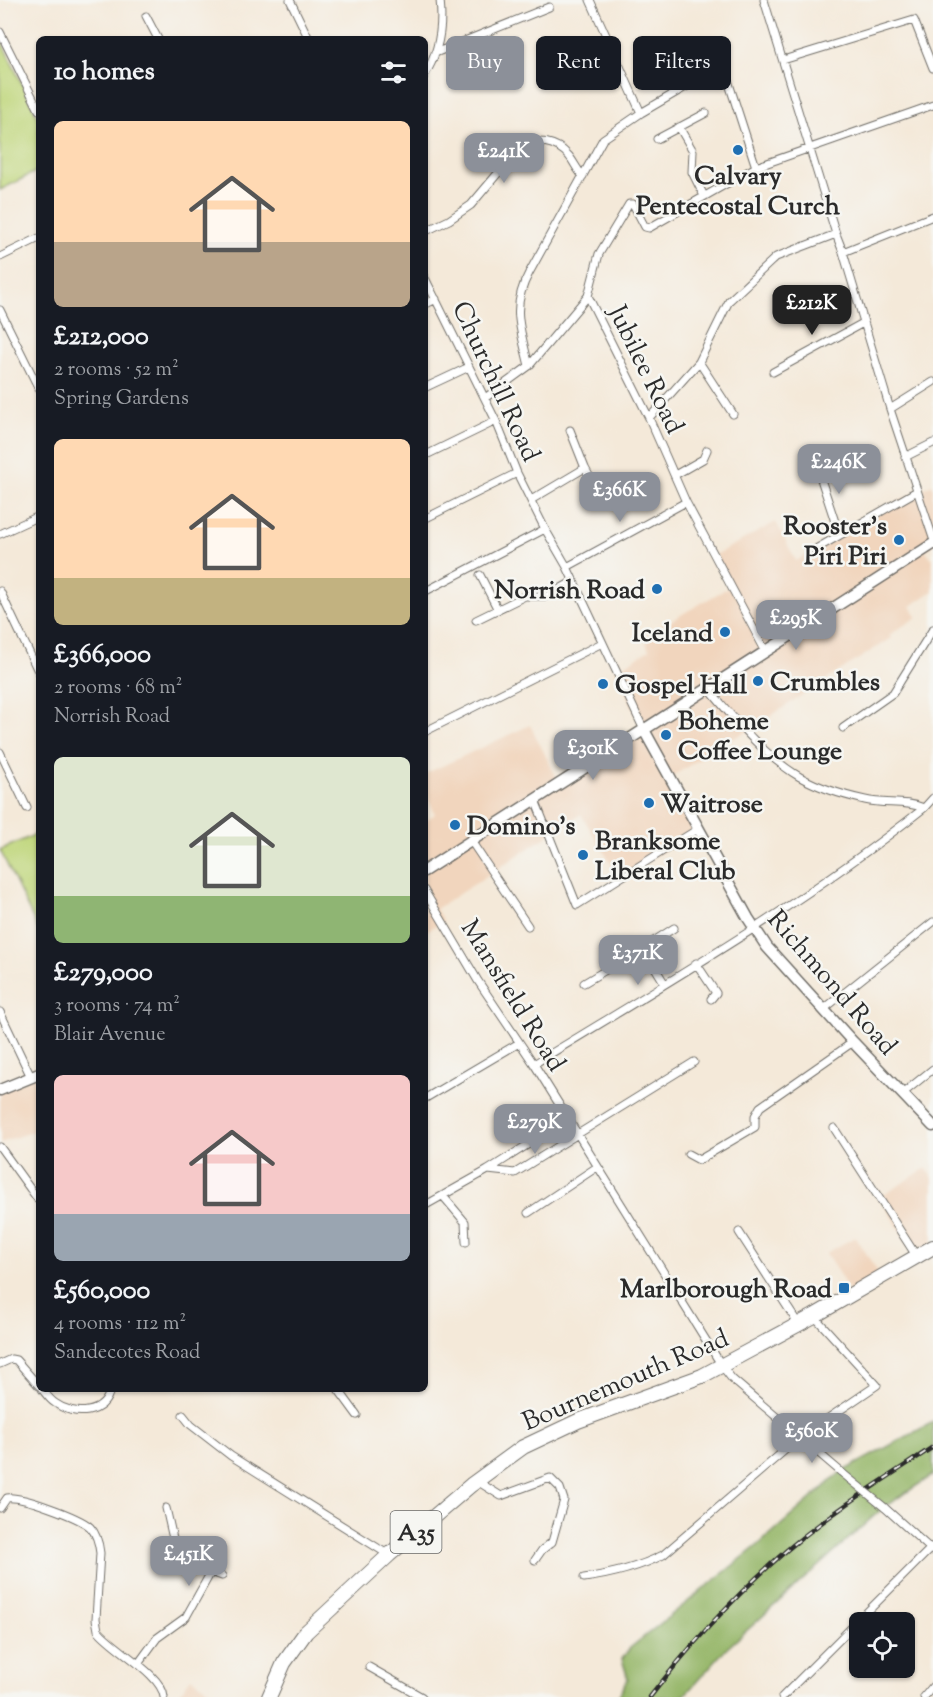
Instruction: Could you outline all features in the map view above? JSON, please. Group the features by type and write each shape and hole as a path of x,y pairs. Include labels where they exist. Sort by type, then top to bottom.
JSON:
{"highway":[{"name":"Bournemouth Road","path":"269,1697 284,1663 306,1632 389,1555 477,1481 523,1447 603,1412 702,1376 814,1316 933,1247"}],"main road":[{"path":"428,869 933,544"},
{"name":"Richmond Road","path":"644,730 754,929 767,947 933,1126"},
{"path":"0,1090 35,1076"}],"street":[{"path":"291,0 308,36"},
{"path":"428,68 435,53 440,31 440,0"},
{"path":"590,0 641,112"},
{"path":"764,0 905,457 933,538"},
{"path":"435,53 549,7"},
{"path":"146,16 156,36"},
{"path":"783,60 915,20 933,68"},
{"path":"0,32 36,104"},
{"path":"528,366 520,324 519,295 603,139 641,112 723,65 756,167"},
{"path":"485,398 528,366 588,296 599,254 629,204 633,204 645,226 649,228 756,167 933,105"},
{"path":"657,139 706,113"},
{"path":"679,127 693,150 692,171 704,196"},
{"path":"428,230 464,211 520,147 528,143 543,141 557,146 566,153 583,176"},
{"path":"492,150 504,166"},
{"path":"843,252 933,216"},
{"path":"650,418 699,362 729,301 776,257 836,234"},
{"path":"0,257 36,239"},
{"name":"Churchill Road","path":"428,284 496,421 517,473 574,581 644,730"},
{"name":"Jubilee Road","path":"588,296 650,418 686,502 766,652"},
{"path":"428,303 436,299"},
{"path":"0,310 36,383"},
{"path":"773,372 863,323"},
{"path":"699,362 734,414"},
{"path":"428,386 469,367"},
{"path":"890,409 933,382"},
{"path":"428,454 496,421"},
{"path":"570,430 593,483"},
{"path":"905,457 933,443"},
{"path":"675,475 703,459 707,450"},
{"path":"816,464 839,534"},
{"path":"531,500 585,468"},
{"path":"428,517 517,473"},
{"path":"814,550 917,491"},
{"path":"567,567 686,502"},
{"path":"0,534 36,517"},
{"path":"428,590 545,529"},
{"path":"480,575 498,609"},
{"path":"476,620 525,597 547,596 574,581"},
{"path":"0,591 3,604 36,665"},
{"path":"843,728 893,693 933,628"},
{"path":"428,730 602,644"},
{"path":"708,688 764,750 799,777 836,792 868,801 909,802 924,808"},
{"path":"0,752 27,808"},
{"path":"534,1065 754,929 836,875 924,808 933,798"},
{"path":"535,800 577,905 698,829"},
{"path":"471,841 528,926"},
{"name":"Mansfield Road","path":"428,897 478,981 534,1065 732,1379 932,1549"},
{"path":"824,1009 933,922"},
{"path":"584,983 674,928"},
{"path":"643,948 665,984"},
{"path":"696,963 716,993 711,999"},
{"path":"0,1011 35,1076"},
{"path":"688,1154 699,1160 755,1127 755,1116 760,1107 853,1042"},
{"path":"428,1097 519,1043"},
{"path":"488,1170 515,1173 694,1062"},
{"path":"902,1094 933,1069"},
{"path":"428,1204 488,1170 568,1119"},
{"path":"834,1128 917,1257"},
{"path":"0,1147 36,1195"},
{"path":"528,1214 597,1167"},
{"path":"443,1197 465,1222 466,1242"},
{"path":"739,1232 799,1324"},
{"path":"584,1578 622,1572 644,1565 663,1555 799,1438 877,1385 814,1316"},
{"path":"19,1363 26,1356"},
{"path":"0,1364 11,1359 19,1363 36,1383"},
{"path":"45,1392 54,1402 68,1410 83,1412 101,1406 108,1399 109,1392"},
{"path":"340,1392 357,1415"},
{"path":"183,1415 191,1425 231,1456 389,1555"},
{"path":"477,1481 501,1496 550,1478 560,1488 564,1500 552,1542 535,1560"},
{"path":"0,1508 7,1497 14,1498 49,1508 78,1520 90,1528 99,1544 100,1553 96,1619 98,1630 164,1689 164,1697"},
{"path":"166,1508 177,1548 210,1572 222,1576"},
{"path":"782,1697 932,1549"},
{"path":"138,1664 157,1638 186,1617 210,1572"},
{"path":"369,1667 422,1697"},
{"path":"924,1697 933,1686"}],"shaded area":[{"path":"933,484 933,544 925,550 933,560 933,591 911,606 917,617 889,635 891,638 670,778 698,829 620,878 581,814 436,909 443,921 428,930 428,819 435,814 428,797 428,773 530,725 560,784 644,730 615,671 649,650 646,642 651,639 648,634 731,586 715,555 776,522 796,561"},
{"path":"36,1075 36,1130 0,1143 0,1090"},
{"path":"926,1168 933,1178 933,1247 917,1257 879,1198"},
{"path":"855,1237 882,1278 852,1295 826,1253"},
{"path":"191,1677 218,1697 177,1697"}],"green space":[{"path":"0,38 36,114 36,172 0,190"},
{"path":"36,834 36,925 0,850"},
{"path":"933,1422 933,1475 884,1507 724,1651 683,1697 618,1697 628,1679 622,1659 630,1648 757,1546 841,1472"}],"railway":[{"path":"650,1697 715,1620 787,1550 840,1509 933,1447"}],"place":[{"name":"Calvary Pentecostal Curch","path":"738,150"},
{"name":"Rooster's Piri Piri","path":"899,540"},
{"name":"Norrish Road","path":"657,589"},
{"name":"Iceland","path":"725,632"},
{"name":"Crumbles","path":"758,681"},
{"name":"Gospel Hall","path":"603,684"},
{"name":"Boheme Coffee Lounge","path":"666,735"},
{"name":"Waitrose","path":"649,803"},
{"name":"Domino's","path":"455,825"},
{"name":"Branksome Liberal Club","path":"583,855"},
{"name":"Marlborough Road","path":"844,1288"}]}
